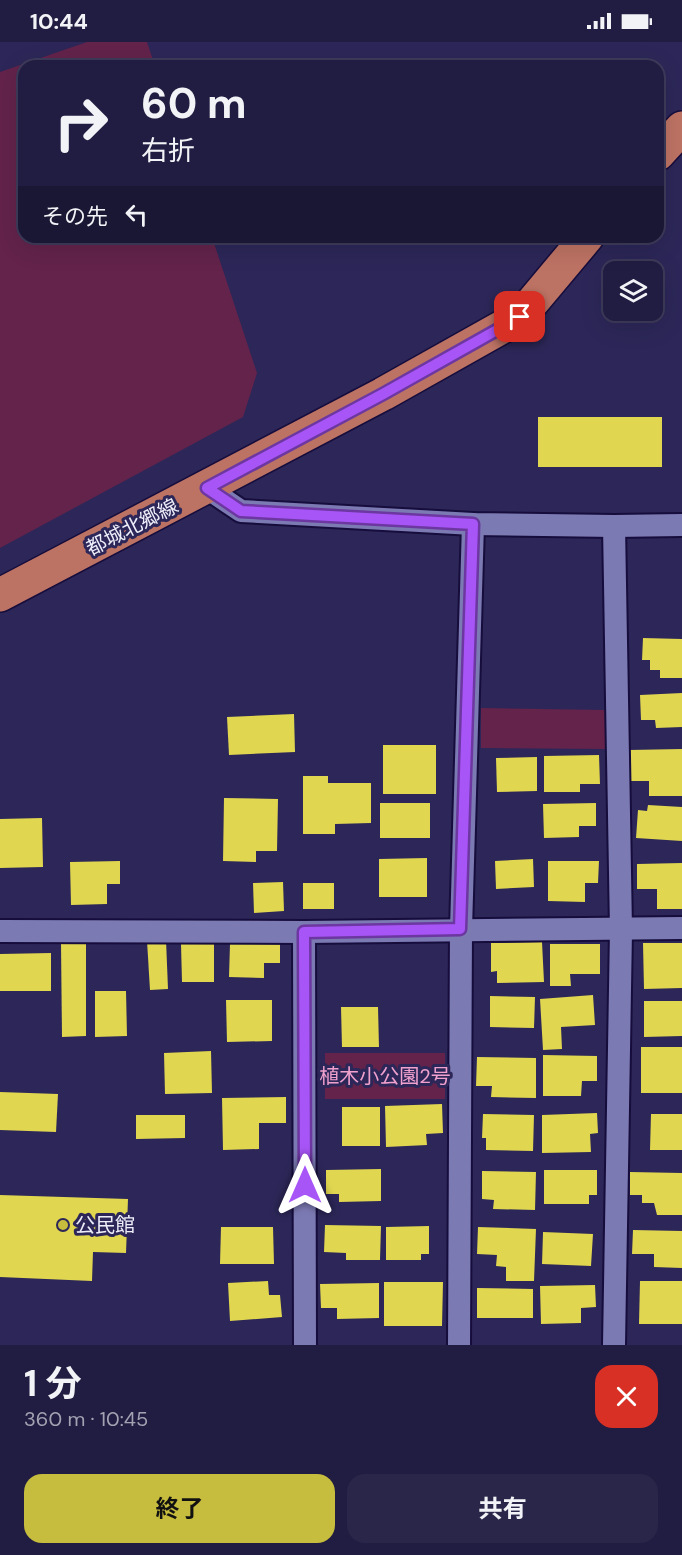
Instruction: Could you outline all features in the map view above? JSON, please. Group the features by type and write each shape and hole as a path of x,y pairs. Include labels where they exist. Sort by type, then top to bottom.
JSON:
{"main road":[{"path":"664,148 682,128"},
{"name":"都城北郷線","path":"0,595 383,394 520,317 582,243"}],"street":[{"path":"207,488 241,511 473,524 682,525"},
{"path":"459,1345 460,929 473,524"},
{"path":"614,526 621,930 614,1345"},
{"path":"0,931 304,932 682,928"},
{"path":"304,932 305,1345"}],"green space":[{"path":"87,42 147,42 153,60 35,60"},
{"path":"18,66 18,243 214,243 257,373 243,417 0,548 0,72"},
{"path":"481,708 605,710 605,749 481,748"},
{"name":"植木小公園2号","path":"325,1053 445,1053 445,1099 325,1099"}],"building":[{"path":"538,417 662,417 662,467 538,467"},
{"path":"643,638 682,639 682,678 660,678 660,670 650,670 650,660 642,660"},
{"path":"682,693 682,727 656,728 655,720 641,720 640,695"},
{"path":"294,714 295,752 229,755 227,717"},
{"path":"383,745 436,745 436,794 383,794"},
{"path":"682,749 682,796 649,796 649,781 630,781 629,750"},
{"path":"599,755 600,784 580,784 580,792 544,792 544,756"},
{"path":"537,757 537,791 497,792 496,758"},
{"path":"303,776 328,776 328,783 371,783 371,823 335,824 335,834 303,834"},
{"path":"224,798 278,799 277,851 256,851 256,862 223,861"},
{"path":"380,803 430,803 430,838 380,838"},
{"path":"596,803 596,826 579,826 579,837 544,838 543,804"},
{"path":"648,805 682,807 682,841 636,838 638,810 647,811"},
{"path":"42,818 43,867 0,868 0,819"},
{"path":"427,858 427,897 379,897 379,859"},
{"path":"533,859 534,887 496,889 495,861"},
{"path":"120,861 120,884 107,884 107,904 71,905 70,862"},
{"path":"548,861 599,861 598,883 585,883 585,902 548,901"},
{"path":"682,863 682,909 657,909 657,889 637,889 637,864"},
{"path":"283,882 284,911 254,913 253,883"},
{"path":"303,883 334,883 334,909 303,909"},
{"path":"166,940 168,989 150,990 147,941"},
{"path":"542,942 544,982 497,983 497,971 491,972 491,943"},
{"path":"86,943 86,1036 62,1037 61,944"},
{"path":"643,943 682,943 682,988 644,989"},
{"path":"181,944 214,944 214,982 182,982"},
{"path":"230,944 280,944 280,963 264,963 264,978 229,977"},
{"path":"550,944 600,944 600,974 570,974 571,986 550,986"},
{"path":"51,953 51,991 0,991 0,954"},
{"path":"95,991 126,991 127,1036 95,1037"},
{"path":"593,995 595,1025 561,1027 562,1049 543,1050 540,999"},
{"path":"490,996 535,997 534,1028 490,1027"},
{"path":"226,1000 272,1000 272,1041 227,1042"},
{"path":"644,1001 682,1001 682,1036 644,1037"},
{"path":"341,1007 378,1007 379,1047 342,1047"},
{"path":"641,1047 682,1047 682,1093 641,1093"},
{"path":"211,1051 212,1093 165,1094 164,1053"},
{"path":"543,1055 597,1056 597,1081 582,1081 581,1096 543,1096"},
{"path":"477,1057 536,1058 536,1098 491,1097 492,1086 476,1086"},
{"path":"0,1092 58,1094 56,1132 0,1130"},
{"path":"286,1097 286,1123 259,1123 259,1149 223,1150 222,1098"},
{"path":"442,1104 443,1133 426,1134 427,1145 386,1147 385,1106"},
{"path":"342,1107 380,1107 380,1146 342,1146"},
{"path":"597,1113 598,1133 590,1134 591,1152 542,1153 542,1115"},
{"path":"483,1114 534,1115 533,1151 486,1150 486,1138 482,1138"},
{"path":"651,1114 682,1114 682,1150 650,1150"},
{"path":"136,1115 185,1115 185,1138 136,1139"},
{"path":"381,1169 381,1201 339,1202 339,1194 326,1194 326,1170"},
{"path":"544,1170 597,1170 597,1195 589,1195 589,1204 544,1204"},
{"path":"482,1171 536,1172 535,1210 493,1209 494,1200 482,1199"},
{"path":"630,1172 682,1173 682,1215 657,1215 654,1203 642,1203 642,1195 630,1195"},
{"name":"公民館","path":"0,1195 128,1199 126,1253 93,1252 92,1281 0,1277"},
{"path":"325,1225 381,1226 380,1260 346,1260 346,1253 324,1252"},
{"path":"429,1226 429,1254 421,1254 421,1260 386,1260 386,1227"},
{"path":"221,1227 273,1227 274,1264 220,1264"},
{"path":"478,1227 536,1229 534,1281 506,1281 506,1267 496,1266 497,1255 477,1254"},
{"path":"633,1230 682,1231 682,1268 654,1267 654,1254 632,1254"},
{"path":"543,1232 593,1234 591,1266 542,1264"},
{"path":"268,1281 269,1295 280,1295 282,1317 230,1321 228,1283"},
{"path":"640,1281 682,1281 682,1324 639,1324"},
{"path":"384,1282 443,1282 442,1326 384,1326"},
{"path":"379,1283 379,1318 337,1319 337,1308 321,1308 320,1284"},
{"path":"595,1285 596,1307 581,1308 581,1323 541,1324 540,1286"},
{"path":"477,1288 533,1289 533,1318 477,1318"}],"place":[{"name":"公民館","path":"63,1225"}],"route":[{"path":"305,1185 304,932 460,929 473,524 241,511 207,488 383,394 520,317"}]}
